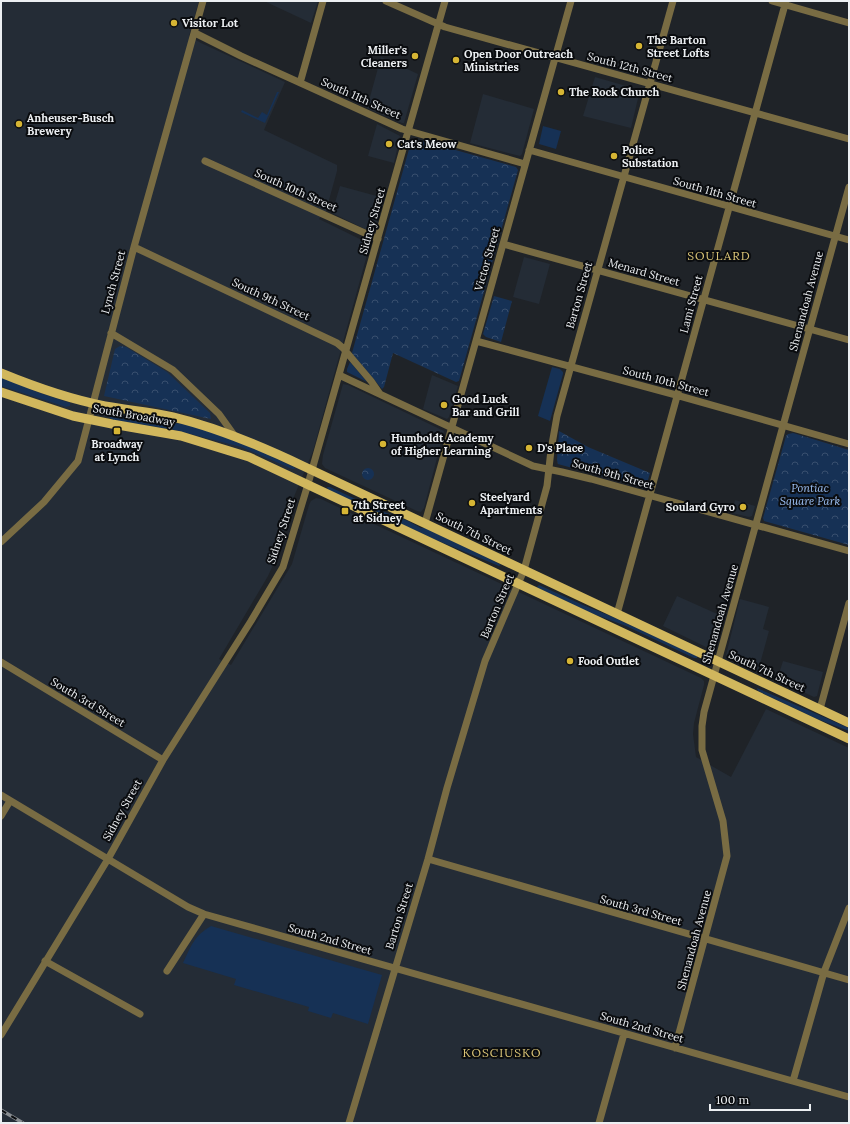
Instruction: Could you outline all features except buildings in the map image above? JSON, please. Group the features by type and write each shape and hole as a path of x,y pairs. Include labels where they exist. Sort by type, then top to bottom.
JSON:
{"main road":[{"name":"South Broadway","path":"1,373 58,394 93,403 172,417 205,425 234,435"},
{"name":"South Broadway","path":"1,392 40,406 88,420 181,436 235,452 308,484"},
{"name":"South 7th Street","path":"234,435 312,470 849,723"},
{"path":"308,484 849,739"}],"street":[{"name":"Lynch Street","path":"1,542 44,502 78,461 134,247 203,1"},
{"path":"300,83 323,1"},
{"name":"South 12th Street","path":"386,1 438,25 849,139"},
{"name":"Sidney Street","path":"1,1035 108,859 163,760 251,621 283,567 346,352 445,1"},
{"name":"Victor Street","path":"425,523 571,1"},
{"name":"Barton Street","path":"349,1123 428,859 447,788 485,661 524,570 547,486 555,426 673,1"},
{"path":"772,1 786,3 849,23"},
{"name":"Lami Street","path":"617,614 676,395 786,3"},
{"name":"South 11th Street","path":"194,33 241,56 408,131 525,164"},
{"name":"South 11th Street","path":"529,150 623,178 849,240"},
{"name":"South 10th Street","path":"205,161 378,239"},
{"name":"Shenandoah Avenue","path":"675,1048 727,856 722,821 702,750 704,712 849,187"},
{"name":"Menard Street","path":"503,244 849,340"},
{"name":"South 9th Street","path":"134,247 332,340 340,345 371,381 380,395"},
{"path":"111,333 173,370 219,414 234,435"},
{"name":"South 10th Street","path":"476,341 849,444"},
{"name":"South 9th Street","path":"339,375 533,466 591,479 849,551"},
{"path":"820,709 849,604"},
{"name":"South 3rd Street","path":"1,662 163,760"},
{"name":"South 2nd Street","path":"1,795 188,907 204,914 849,1097"},
{"path":"1,816 10,801"},
{"name":"South 3rd Street","path":"428,859 705,940 849,980"},
{"path":"793,1081 824,972 849,908"},
{"path":"167,971 204,914"},
{"path":"45,961 140,1014"},
{"path":"599,1123 624,1034"}],"shaded area":[{"path":"1,1 199,1 189,36 285,82 264,130 337,165 337,171 326,211 319,219 370,244 313,451 293,499 275,561 268,576 219,659 231,665 292,564 309,505 311,501 316,498 321,499 701,678 704,681 704,685 694,723 693,734 696,757 731,777 766,709 849,748 849,1123 1,1123"},
{"path":"264,1 318,1 311,23"},
{"path":"381,57 418,74 404,123 367,108"},
{"path":"595,77 640,90 631,128 583,116"},
{"path":"483,94 534,109 522,154 520,156 470,143"},
{"path":"377,124 400,136 394,163 368,156"},
{"path":"340,186 384,198 374,230 369,231 332,213"},
{"path":"524,257 550,264 539,304 513,297"},
{"path":"432,375 458,386 449,417 447,419 423,409"},
{"name":"Humboldt Academy of Higher Learning","path":"343,384 348,385 444,431 424,508 421,512 325,468 322,464 323,455"},
{"name":"Soulard Gyro","path":"735,500 755,506 752,516 749,517 732,513"},
{"path":"677,596 724,617 714,649 710,649 663,626"},
{"path":"740,599 769,607 763,629 769,631 758,671 726,655"},
{"path":"783,661 823,672 817,696 814,697 777,680"}],"green space":[{"path":"277,92 279,92 265,123 241,112 242,110 258,118 262,112 267,115"},
{"path":"543,126 561,131 556,149 539,144"},
{"path":"416,139 516,167 518,170 459,381 456,382 393,353 384,387 382,389 352,353 411,142"},
{"path":"494,296 512,301 501,342 486,337 483,334"},
{"path":"120,346 126,347 167,372 210,413 211,419 104,396 115,349"},
{"path":"350,362 367,382 347,372"},
{"path":"552,367 560,369 563,374 550,421 538,416"},
{"path":"1,377 37,392 70,403 70,406 66,407 1,386"},
{"path":"112,414 197,427 198,429 245,444 294,467 295,469 241,447 175,430 112,420 110,416"},
{"path":"559,431 588,447 650,473 646,487 641,487 558,464"},
{"name":"Pontiac Square Park","path":"793,433 849,450 849,545 764,521 763,518 786,436"},
{"path":"370,468 373,469 373,479 366,480 363,479 362,472 363,469"},
{"path":"327,487 408,521 421,528 425,528 501,565 499,566 436,540 328,490"},
{"path":"539,585 613,617 697,656 697,658 694,658 626,626 588,612 538,588 537,587"},
{"path":"757,688 849,728 849,731 817,719 758,691"},
{"path":"211,926 382,975 368,1024 333,1013 331,1018 308,1011 309,1007 234,985 236,979 183,963 191,946 197,938"}],"railway":[{"path":"1,1110 23,1123"}],"place":[{"name":"Visitor Lot","path":"174,23"},
{"name":"The Barton Street Lofts","path":"639,46"},
{"name":"Miller's Cleaners","path":"415,56"},
{"name":"Open Door Outreach Ministries","path":"456,60"},
{"name":"The Rock Church","path":"561,92"},
{"name":"Anheuser-Busch Brewery","path":"19,124"},
{"name":"Cat's Meow","path":"389,144"},
{"name":"Police Substation","path":"614,156"},
{"name":"Good Luck Bar and Grill","path":"444,405"},
{"name":"Broadway at Lynch","path":"117,431"},
{"name":"Humboldt Academy of Higher Learning","path":"383,444"},
{"name":"D's Place","path":"529,448"},
{"name":"Steelyard Apartments","path":"472,503"},
{"name":"Soulard Gyro","path":"743,507"},
{"name":"7th Street at Sidney","path":"345,511"},
{"name":"Food Outlet","path":"570,661"}],"district":[{"name":"SOULARD","path":"719,256"},
{"name":"KOSCIUSKO","path":"502,1053"}]}
